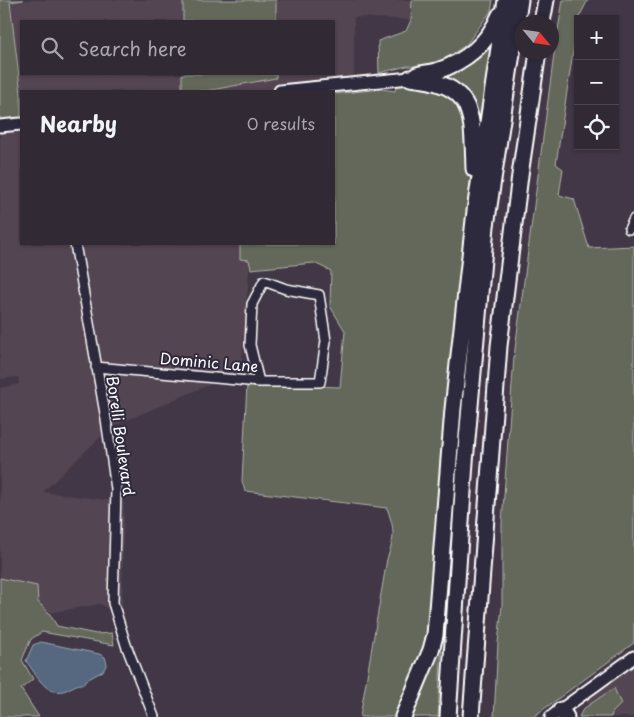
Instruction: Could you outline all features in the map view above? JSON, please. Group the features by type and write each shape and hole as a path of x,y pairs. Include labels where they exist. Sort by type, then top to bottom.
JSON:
{"highway":[{"path":"410,78 443,69 468,57 492,30 506,0"},
{"path":"402,717 431,650 435,635 453,409 475,211 506,0"},
{"path":"448,717 463,489 486,226 520,0"},
{"path":"543,15 546,0"},
{"path":"471,717 499,346 520,175 537,60"},
{"path":"410,78 427,79 447,86 462,98 467,106 472,118 475,211"},
{"path":"480,717 479,695 487,570 505,364 499,346"}],"street":[{"path":"290,90 410,78"},
{"path":"0,126 20,124"},
{"path":"629,229 634,219"},
{"name":"Borelli Boulevard","path":"75,245 116,488 113,603 126,645 154,717"},
{"name":"Dominic Lane","path":"96,367 260,382 320,382 326,341 318,295 286,289 264,281 252,304 250,345 260,382"},
{"path":"559,715 634,657"}],"shaded area":[{"path":"23,0 183,0 183,20 20,20 20,75 182,75 182,90 21,90 10,2"},
{"path":"276,0 412,0 411,20 354,17 354,84 299,90 211,90 276,78 276,75 335,75 335,20 276,20"},
{"path":"20,123 20,245 240,245 240,259 250,260 241,371 111,427 43,492 124,502 122,615 100,604 49,613 38,602 36,586 0,578 0,388 19,384 18,377 0,379 0,125"},
{"path":"634,663 634,717 597,717 586,702"}],"green space":[{"path":"0,0 23,0 10,2 21,90 20,123 0,125"},
{"path":"183,0 276,0 276,20 183,20"},
{"path":"412,0 493,0 491,11 466,45 432,67 407,66 379,73 378,41 406,31 411,20"},
{"path":"563,0 588,0 580,15 574,15 574,45 556,164 563,169 559,195 574,199 589,248 634,246 634,643 533,717 494,717 502,606 502,523 514,357 553,60 559,60 559,24"},
{"path":"493,40 479,143 465,93 438,76"},
{"path":"182,75 276,75 276,78 211,90 182,90"},
{"path":"420,82 441,87 462,106 471,164 468,227 432,623 425,646 396,717 360,717 387,559 393,539 392,522 387,508 245,491 242,481 247,384 340,387 345,331 330,306 331,271 314,263 251,269 249,260 240,259 240,245 335,245 335,94 382,89 395,91 396,86"},
{"path":"0,578 37,586 38,602 49,613 57,626 96,634 112,633 114,645 42,632 31,639 22,660 33,679 21,689 39,717 0,717"},
{"path":"442,641 438,717 410,717"},
{"path":"614,688 621,704 612,713 611,717 579,717 583,709"}],"water":[{"path":"41,642 99,654 105,657 107,664 103,671 85,681 84,684 79,684 59,692 53,691 43,684 26,661 33,645"}]}
